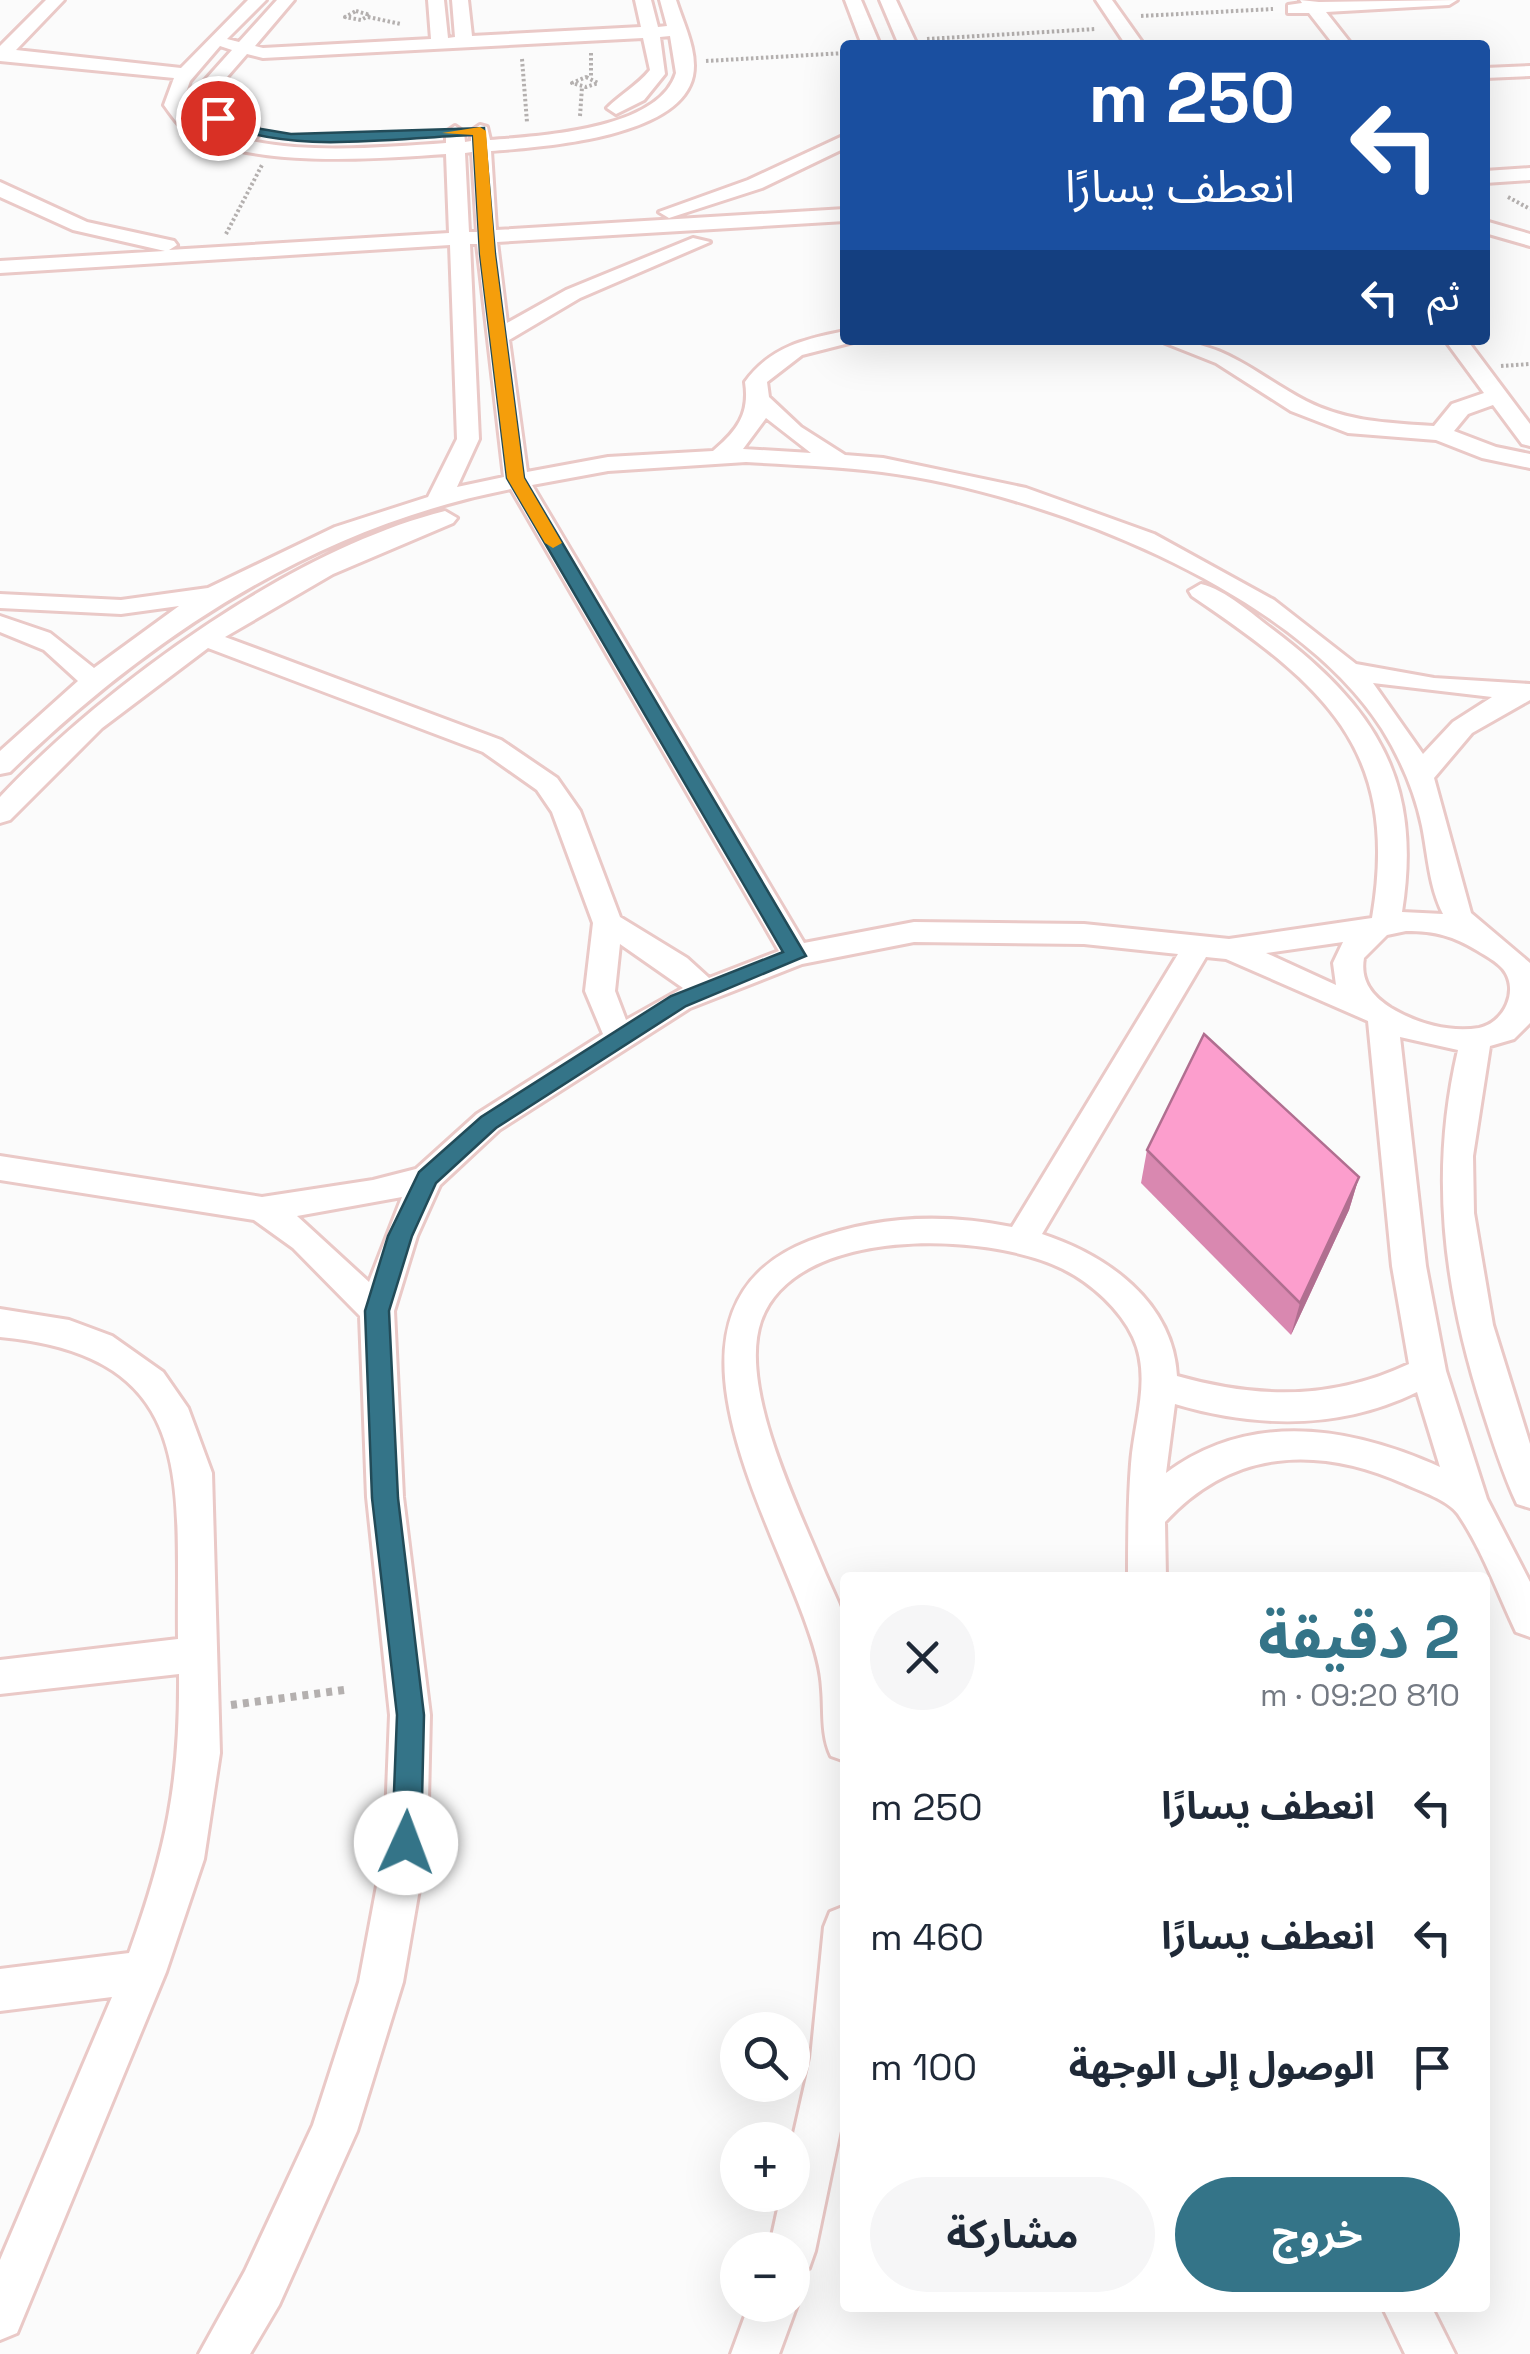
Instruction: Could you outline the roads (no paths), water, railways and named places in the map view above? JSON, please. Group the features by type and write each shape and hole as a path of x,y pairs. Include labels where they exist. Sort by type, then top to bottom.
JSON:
{"street":[{"path":"1,55 56,0"},
{"path":"258,0 186,74 174,95 174,106 189,126 225,143 270,151 480,137 576,135 619,125 669,98 682,83 684,62 668,0"},
{"path":"286,0 208,83 204,101 218,118 246,130 291,138 456,139"},
{"path":"436,0 440,42"},
{"path":"460,0 464,41"},
{"path":"480,137 580,121 618,107 652,83 660,70 643,0"},
{"path":"853,0 870,40"},
{"path":"888,0 906,40"},
{"path":"1104,0 1130,40"},
{"path":"1299,5 1449,0"},
{"path":"1299,5 1319,40"},
{"path":"1299,5 1338,40"},
{"path":"0,29 20,9"},
{"path":"216,42 244,45 262,53 464,41 678,36"},
{"path":"227,64 592,45 652,37"},
{"path":"1,55 186,74"},
{"path":"1490,73 1530,70"},
{"path":"1490,86 1530,84"},
{"path":"480,137 497,338 521,487 796,956"},
{"path":"439,498 462,459 468,439 456,139"},
{"path":"602,230 755,184 840,143"},
{"path":"1490,187 1530,174"},
{"path":"1490,187 1530,191"},
{"path":"0,188 42,214 91,231 216,254"},
{"path":"487,246 602,230 840,215"},
{"path":"1490,228 1530,240"},
{"path":"0,267 216,254 700,242 840,232"},
{"path":"497,338 573,294 700,242"},
{"path":"0,284 462,247"},
{"path":"840,338 800,348 766,364 756,382 761,401 793,432 840,461"},
{"path":"1184,345 1224,358 1276,393 1326,418 1392,433 1440,433 1530,462"},
{"path":"1224,358 1238,345"},
{"path":"1460,345 1530,439"},
{"path":"1440,433 1460,409 1500,395"},
{"path":"719,456 749,430 761,401"},
{"path":"0,814 75,738 289,586 348,556 521,487 586,466 719,456 840,461 950,476 1092,517 1214,574 1267,606 1350,671 1404,738 1422,776 1440,862 1468,929"},
{"path":"0,766 93,684 214,596 373,520 439,498 521,487 660,478 828,480 1004,511 1140,558 1195,588 1296,657 1352,716 1372,748 1396,817 1399,852 1382,926 1359,940 1348,956 1347,976 1356,996 1378,1018 1409,1266 1428,1371 1469,1500 1530,1620"},
{"path":"0,601 121,607 214,596 242,618"},
{"path":"0,624 60,647 80,664 93,684"},
{"path":"208,640 492,746 531,770 566,811 608,923 600,991 611,1023 622,1038"},
{"path":"1350,671 1525,693"},
{"path":"1422,776 1437,750 1459,727 1525,693"},
{"path":"223,2354 262,2288 334,2131 381,1982 406,1843 410,1715 385,1498 377,1311 400,1236 427,1178 488,1122 704,990 796,956 914,932 1084,934 1214,947 1412,920 1468,929 1497,945 1524,966 1526,1008 1497,1032 1476,1039 1444,1040 1412,1034 1303,978 1214,947"},
{"path":"608,923 676,965 704,990"},
{"path":"1020,1242 1214,947"},
{"path":"1476,1039 1462,1089 1454,1143 1457,1232 1492,1393 1530,1494"},
{"path":"0,1168 262,1209 373,1192 427,1178"},
{"path":"262,1209 317,1250 377,1311"},
{"path":"840,1680 839,1668 758,1444 738,1362 744,1319 768,1282 806,1254 854,1239 908,1232 964,1232 1020,1242 1073,1259 1120,1292 1151,1336 1164,1386 1150,1446 1148,1572"},
{"path":"0,1323 41,1328 98,1344 152,1381 174,1407 188,1438 194,1473 201,1709 194,1805 183,1859 144,1972 0,2316"},
{"path":"1147,1517 1184,1480 1234,1454 1290,1427 1388,1392 1428,1371"},
{"path":"1164,1386 1414,1467 1469,1500"},
{"path":"0,1677 199,1654"},
{"path":"0,1990 144,1972"},
{"path":"796,2232 833,2058 840,1982"},
{"path":"1409,2312 1431,2354"},
{"path":"755,2354 767,2322"}]}
